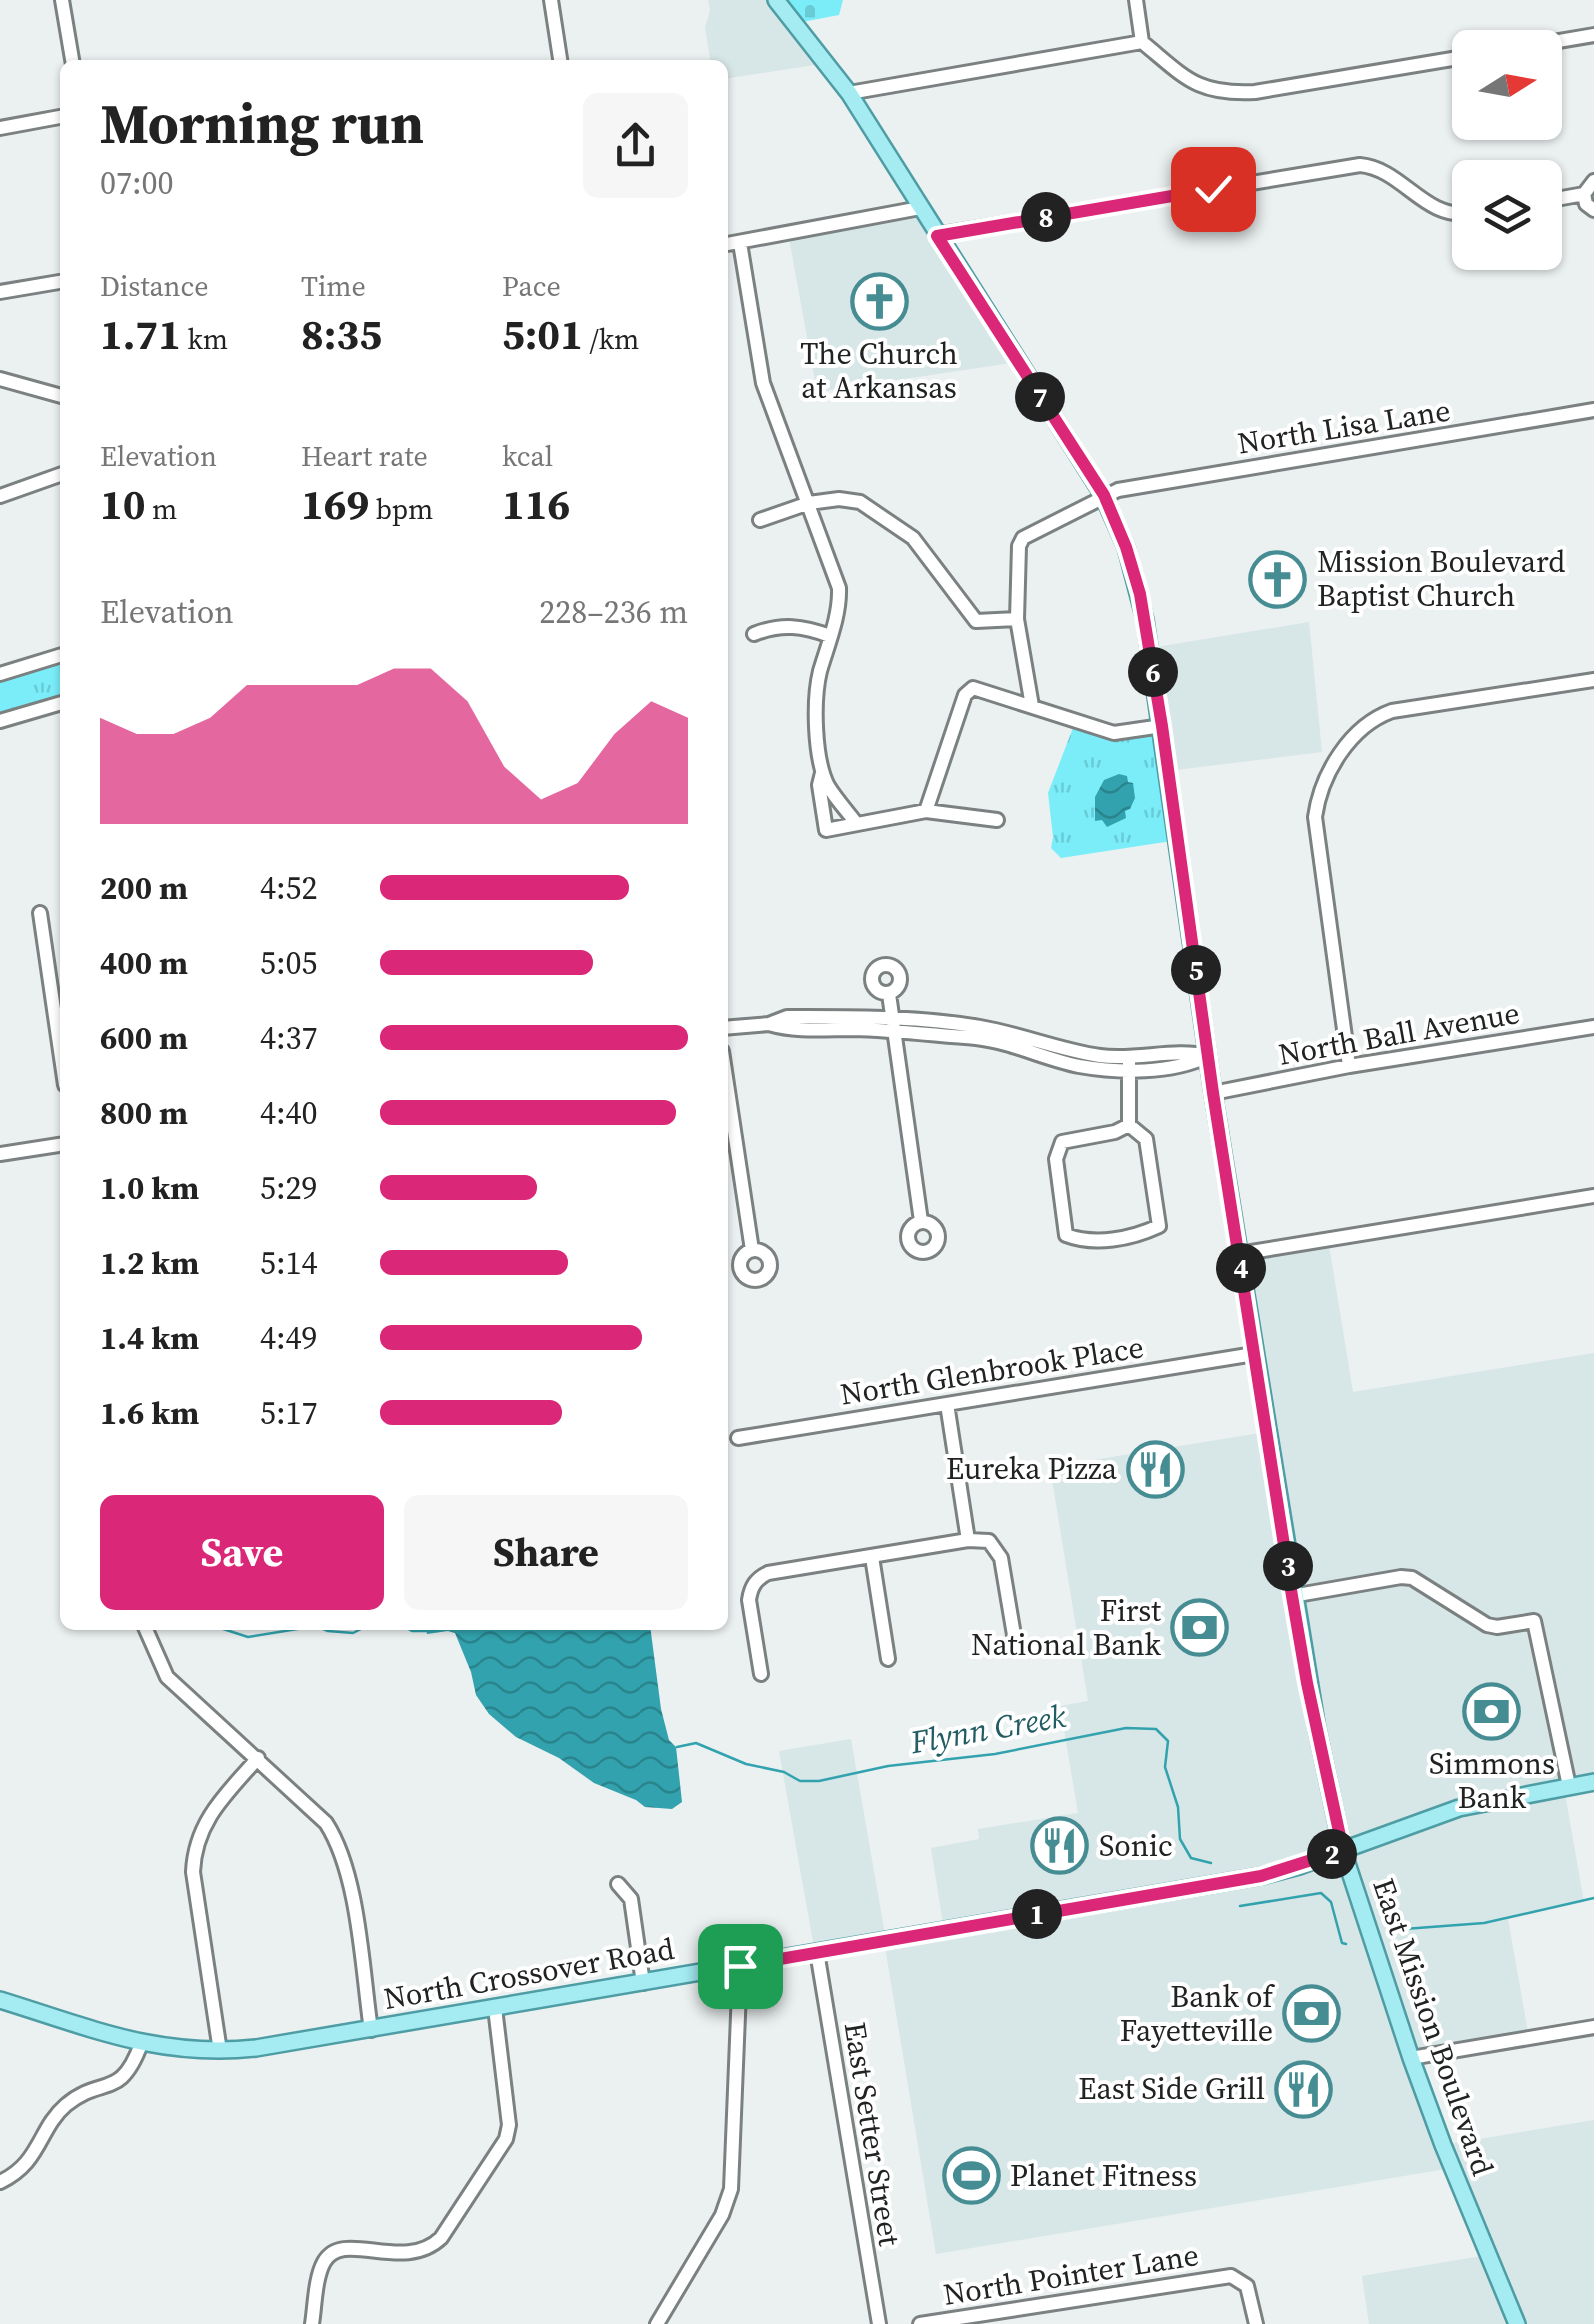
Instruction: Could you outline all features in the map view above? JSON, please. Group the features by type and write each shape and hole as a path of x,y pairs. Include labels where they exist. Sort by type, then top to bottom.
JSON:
{"main road":[{"name":"East Mission Boulevard","path":"776,0 798,23 849,93 1104,495 1126,547 1140,594 1162,726 1213,1093 1292,1596 1343,1850 1442,2145 1517,2324"},
{"name":"North Crossover Road","path":"0,2000 141,2044 220,2052 371,2030 1261,1876 1443,1812 1594,1782"}],"street":[{"path":"62,0 72,60"},
{"path":"551,0 561,60"},
{"path":"1136,0 1142,42 1202,88 1224,94 1452,59"},
{"path":"1562,40 1594,35"},
{"path":"849,93 1142,42"},
{"path":"0,128 60,117"},
{"path":"937,236 1360,165 1383,172 1440,211 1452,214"},
{"path":"1562,197 1584,194 1594,181"},
{"path":"1584,194 1586,204 1594,210"},
{"path":"728,244 920,208"},
{"path":"740,243 763,383 838,588 838,612 816,692 823,769 828,785 856,824"},
{"path":"0,292 60,282"},
{"path":"0,379 60,395"},
{"name":"North Lisa Lane","path":"1017,619 1019,546 1023,538 1104,495 1594,410"},
{"path":"0,496 60,475"},
{"path":"760,520 808,503 839,499 860,502 912,538 976,621 1017,619 1032,706"},
{"path":"754,634 792,626 830,636"},
{"path":"0,674 60,656"},
{"path":"1349,1066 1316,816 1319,792 1331,770 1357,734 1380,716 1594,680"},
{"path":"926,811 968,690 980,688 1124,734 1162,726"},
{"path":"0,721 60,703"},
{"path":"823,769 819,785 826,830 926,811 997,820"},
{"path":"40,913 60,1051"},
{"path":"889,994 920,1221"},
{"path":"728,1027 769,1024 787,1017 895,1026 973,1025 1128,1064 1189,1052 1208,1056"},
{"name":"North Ball Avenue","path":"1213,1093 1349,1066 1594,1027"},
{"path":"1128,1064 1129,1125 1146,1139 1159,1226 1140,1235 1086,1242 1066,1235 1056,1159 1062,1142 1115,1132 1129,1125"},
{"path":"728,1091 752,1250"},
{"path":"0,1154 60,1145"},
{"path":"1239,1254 1594,1196"},
{"name":"North Glenbrook Place","path":"738,1438 1254,1354"},
{"path":"947,1404 968,1540"},
{"path":"761,1674 749,1600 754,1583 768,1573 968,1540 989,1541 1001,1558 1014,1635"},
{"path":"872,1556 888,1659"},
{"path":"1292,1596 1401,1577 1420,1582 1486,1625 1534,1621 1570,1786"},
{"path":"146,1630 167,1677 326,1823 336,1839 348,1874 371,2030"},
{"path":"220,2052 193,1872 194,1855 202,1826 211,1812 258,1758"},
{"path":"618,1884 631,1899 643,1982"},
{"name":"East Setter Street","path":"816,1952 879,2324"},
{"path":"657,2324 722,2215 731,2189 740,1966"},
{"path":"312,2324 326,2258 346,2248 407,2255 431,2248 442,2238 506,2139 510,2108 495,2008"},
{"path":"1411,2058 1594,2027"},
{"path":"0,2182 26,2164 64,2106 120,2082 132,2068 141,2044"},
{"name":"North Pointer Lane","path":"920,2324 1232,2276 1247,2286 1256,2324"}],"shaded area":[{"path":"708,0 776,0 828,63 728,78 728,60 710,60 705,27 710,11"},
{"path":"920,208 1018,362 817,392 788,233"},
{"path":"1309,622 1322,752 1168,771 1150,648"},
{"path":"1328,1239 1353,1392 1594,1353 1594,1782 1564,1788 1584,1902 1508,1919 1529,2038 1412,2058 1443,2145 1594,2120 1594,2324 1369,2324 1362,2276 1487,2255 1452,2168 936,2254 884,1941 815,1953 779,1751 851,1739 886,1940 944,1930 931,1848 979,1839 978,1829 1078,1813 1060,1706 1088,1701 1050,1467 1266,1432 1239,1254"}],"green space":[{"path":"776,0 843,0 839,15 797,23"},
{"path":"60,656 60,703 0,721 0,674"},
{"path":"1076,720 1114,733 1162,726 1178,840 1061,858 1051,848 1048,793"}],"water":[{"path":"1119,774 1133,783 1135,798 1125,811 1126,818 1107,827 1102,820 1095,821 1095,797 1104,780"},
{"path":"426,1630 651,1630 661,1709 669,1740 676,1747 682,1802 672,1809 645,1807 594,1783 559,1758 516,1737 489,1714 476,1695 455,1633 427,1634"}],"waterway":[{"path":"226,1630 248,1637 291,1630"},
{"path":"326,1630 359,1630"},
{"path":"410,1630 427,1631"},
{"name":"Flynn Creek","path":"677,1747 696,1743 800,1781 819,1781 888,1766 995,1754 1126,1728 1156,1729 1168,1741 1165,1767 1178,1807 1180,1839 1191,1858 1211,1863"},
{"name":"Flynn Creek","path":"1240,1906 1321,1893 1331,1902 1342,1943 1346,1944"},
{"name":"Flynn Creek","path":"1391,1930 1484,1923 1594,1898"}],"place":[{"name":"The Church at Arkansas","path":"879,302"},
{"name":"Mission Boulevard Baptist Church","path":"1278,579"},
{"name":"Eureka Pizza","path":"1156,1469"},
{"name":"First National Bank","path":"1200,1628"},
{"name":"Simmons Bank","path":"1492,1712"},
{"name":"Sonic","path":"1060,1846"},
{"name":"Bank of Fayetteville","path":"1312,2014"},
{"name":"East Side Grill","path":"1304,2089"},
{"name":"Planet Fitness","path":"971,2176"}],"route":[{"path":"740,1966 1261,1876 1343,1850 1292,1596 1140,594 1104,495 937,236 1213,189"}]}
